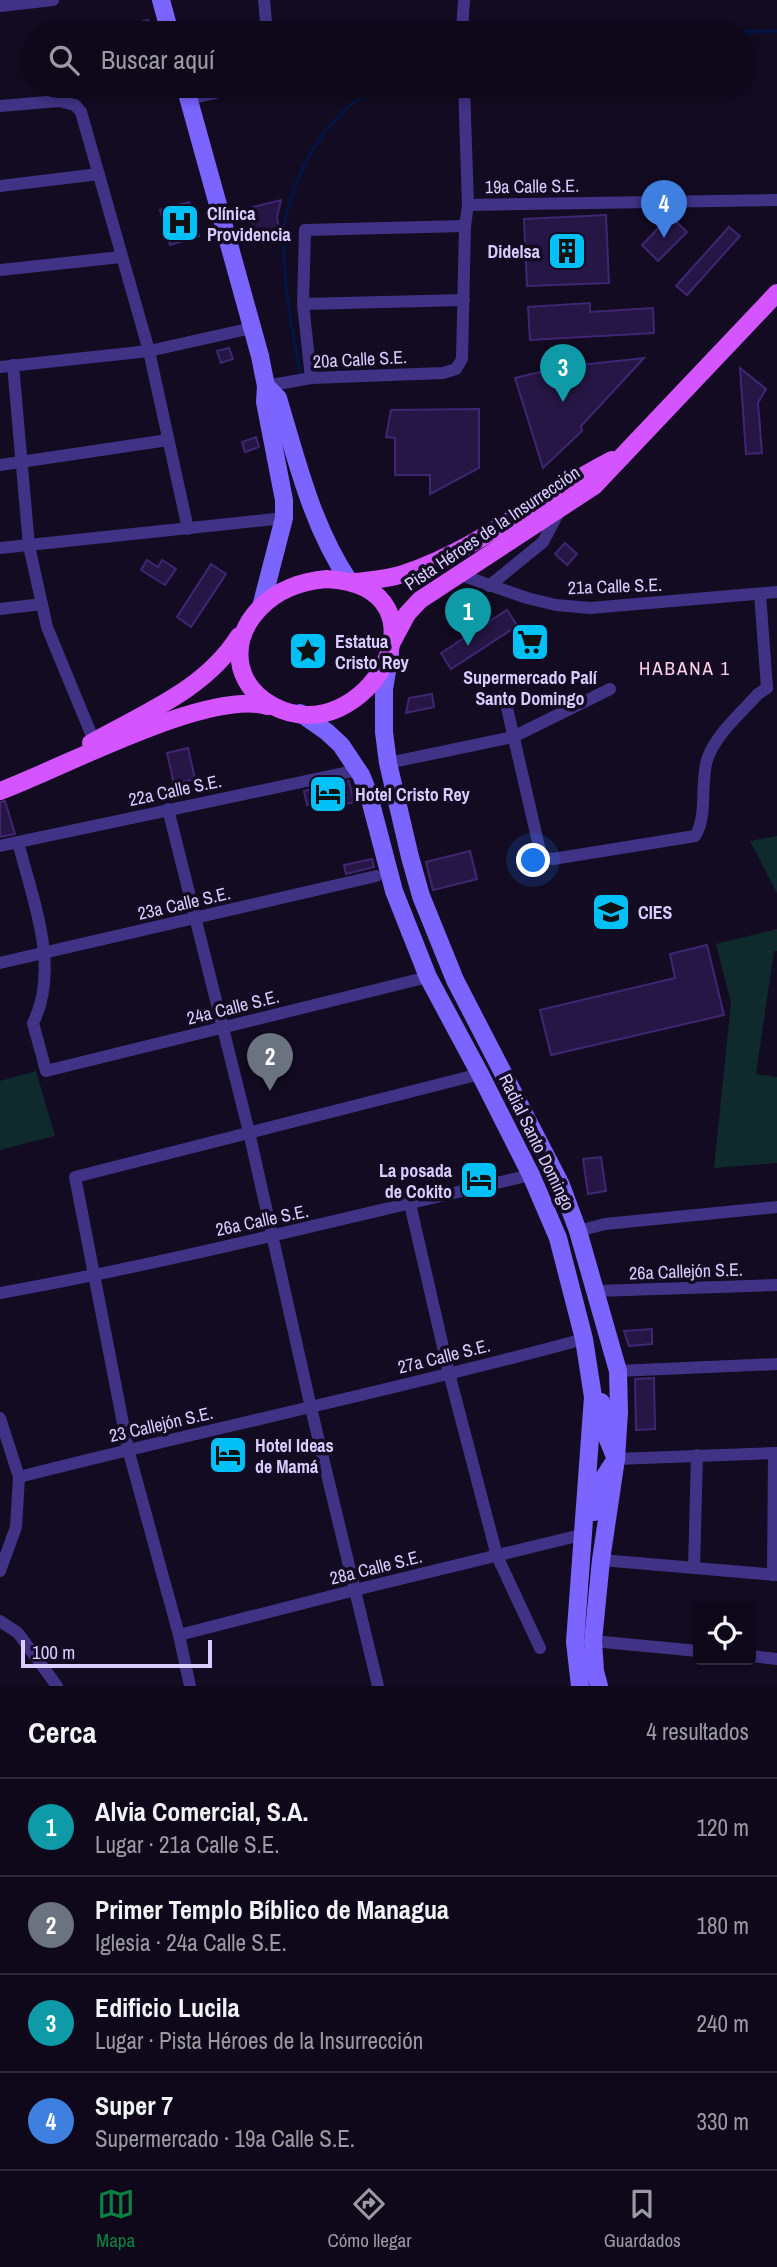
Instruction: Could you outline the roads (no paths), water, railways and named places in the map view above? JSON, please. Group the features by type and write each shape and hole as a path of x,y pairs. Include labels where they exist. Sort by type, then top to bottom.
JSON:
{"main road":[{"path":"161,0 167,21"},
{"path":"189,98 266,386 265,402 282,487 284,518 261,607"},
{"name":"Pista Héroes de la Insurrección","path":"391,648 412,607 433,589 594,486 777,293"},
{"path":"266,386 278,398 312,506 329,550 352,582"},
{"name":"Pista Héroes de la Insurrección","path":"352,582 401,575 451,553 539,505 586,473 624,453"},
{"path":"327,579 352,582 377,596 391,621 391,648 377,678 355,698 327,711 292,712 251,703 216,706 8,784 156,708 203,677 227,655 261,607 283,591 300,584 327,579"},
{"path":"249,622 239,652 242,675 255,694 292,712"},
{"name":"Radial Santo Domingo","path":"391,648 383,706 388,763 421,896 455,980 561,1185 579,1234 618,1371 617,1459 601,1560 593,1641 599,1686"},
{"name":"Radial Santo Domingo","path":"292,712 327,732 341,745 358,769 368,792 394,891 428,977 531,1175 558,1238 584,1339 593,1397 576,1619 580,1686"},
{"path":"576,1619 586,1573 596,1498 601,1482 617,1459 604,1430 599,1382 584,1339 583,1310 576,1280 579,1234"},
{"path":"588,1686 587,1656 593,1641"}],"street":[{"path":"0,6 50,0"},
{"path":"264,0 266,21"},
{"path":"463,21 464,0"},
{"path":"464,98 468,205"},
{"path":"0,106 59,101 75,105 81,112 149,351 188,529"},
{"path":"0,186 99,174"},
{"name":"19a Calle S.E.","path":"456,369 462,359 465,226 468,205 777,200"},
{"path":"312,378 303,304 305,230 465,226"},
{"path":"0,271 121,257"},
{"path":"303,304 464,300"},
{"path":"94,741 47,627 29,546 22,463 7,366 149,351 252,328"},
{"name":"20a Calle S.E.","path":"266,386 312,378 443,373 456,369"},
{"path":"0,465 168,440"},
{"path":"489,586 543,542 561,508"},
{"path":"0,548 284,518"},
{"name":"21a Calle S.E.","path":"458,575 556,605 590,608 777,592"},
{"path":"504,695 540,851 544,858 553,859 695,836 700,828 705,771 713,745 758,694 772,689 760,594"},
{"path":"0,609 42,604"},
{"path":"388,763 513,737 610,689"},
{"name":"22a Calle S.E.","path":"0,846 358,769"},
{"path":"168,809 274,1235 378,1686"},
{"path":"18,842 45,951"},
{"name":"23a Calle S.E.","path":"0,963 376,876"},
{"name":"24a Calle S.E.","path":"45,951 42,1006 33,1023 46,1071 428,977"},
{"path":"190,1686 179,1635 128,1449 75,1177 480,1074"},
{"name":"26a Calle S.E.","path":"0,1293 93,1277 531,1175"},
{"path":"410,1204 449,1373 497,1556 540,1648"},
{"path":"579,1234 605,1224 777,1207"},
{"name":"26a Callejón S.E.","path":"596,1291 777,1285"},
{"name":"27a Calle S.E.","path":"312,1408 584,1339"},
{"path":"618,1371 777,1364"},
{"name":"23 Callejón S.E.","path":"19,1477 128,1449 312,1408"},
{"path":"0,1418 19,1477 16,1527 0,1571"},
{"path":"601,1560 775,1575 776,1453 617,1459"},
{"path":"694,1568 697,1455"},
{"name":"28a Calle S.E.","path":"179,1635 581,1535"},
{"path":"0,1621 18,1633 57,1686"},
{"path":"593,1641 693,1651"},
{"path":"756,1656 777,1658"}],"waterway":[{"path":"756,32 777,31"},
{"path":"300,372 286,283 286,216 296,185 312,151 334,122 359,98"}],"place":[{"name":"Clínica Providencia","path":"180,223"},
{"name":"Super 7","path":"664,238"},
{"name":"Didelsa","path":"567,251"},
{"name":"Edificio Lucila","path":"563,402"},
{"name":"Supermercado Palí Santo Domingo","path":"530,642"},
{"name":"Alvia Comercial, S.A.","path":"468,646"},
{"name":"Estatua Cristo Rey","path":"308,651"},
{"name":"Hotel Cristo Rey","path":"328,794"},
{"name":"CIES","path":"611,912"},
{"name":"Primer Templo Bíblico de Managua","path":"270,1091"},
{"name":"La posada de Cokito","path":"479,1180"},
{"name":"Hotel Ideas de Mamá","path":"228,1455"}],"district":[{"name":"HABANA 1","path":"685,668"}]}
